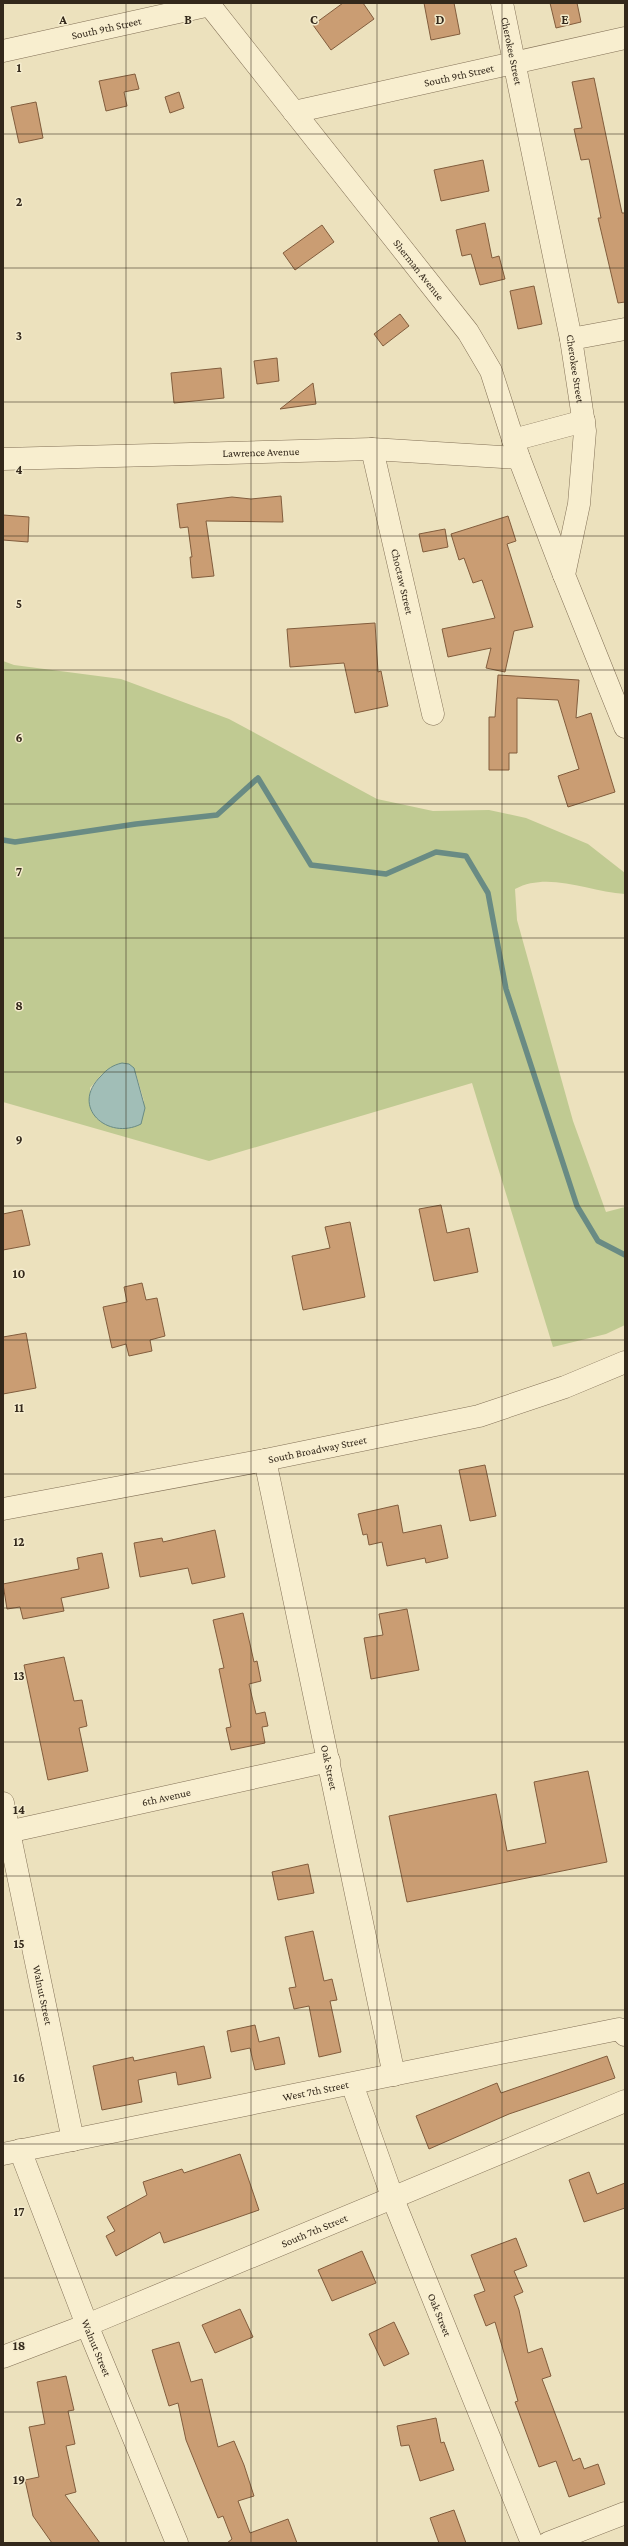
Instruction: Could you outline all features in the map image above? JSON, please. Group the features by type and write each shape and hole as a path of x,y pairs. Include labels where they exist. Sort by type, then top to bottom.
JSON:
{"street":[{"name":"Cherokee Street","path":"502,3 571,339 584,421 585,431 579,504 564,575"},
{"name":"South 9th Street","path":"3,51 209,4"},
{"name":"Sherman Avenue","path":"209,4 468,332 491,371 516,449 564,575"},
{"name":"South 9th Street","path":"294,112 625,38"},
{"path":"571,339 625,329"},
{"name":"Lawrence Avenue","path":"3,459 372,449 516,449 584,421"},
{"name":"Choctaw Street","path":"372,449 433,714"},
{"path":"564,575 625,727"},
{"name":"South Broadway Street","path":"3,1509 265,1460 478,1416 565,1387 615,1366"},
{"name":"Oak Street","path":"265,1460 394,2075"},
{"name":"6th Avenue","path":"6,1832 328,1761"},
{"name":"Walnut Street","path":"3,1803 6,1832 73,2140"},
{"name":"West 7th Street","path":"12,2152 619,2029 625,2035"},
{"name":"Oak Street","path":"352,2084 393,2199 532,2543"},
{"name":"South 7th Street","path":"3,2357 87,2325 393,2199 625,2101"},
{"name":"Walnut Street","path":"12,2152 87,2325 177,2543"},
{"path":"548,2543 625,2512"}],"green space":[{"path":"3,661 14,665 121,679 229,719 377,799 433,811 489,810 526,818 588,844 625,873 625,894 555,882 528,884 515,889 517,920 573,1121 606,1212 625,1207 625,1325 606,1334 553,1347 472,1083 209,1161 3,1102","holes":["102,1074 136,1074 144,1101 116,1127 104,1124 92,1112 90,1088"]}],"water":[{"path":"122,1063 129,1064 134,1068 145,1108 141,1124 128,1128 116,1128 105,1124 97,1118 91,1109 89,1099 92,1088 103,1074 113,1066"}],"building":[{"path":"343,3 363,3 374,19 331,50 313,25"},
{"path":"424,3 454,3 460,34 431,40"},
{"path":"550,3 577,3 581,22 556,28"},
{"path":"135,74 139,89 124,92 127,106 106,111 99,81"},
{"path":"594,78 622,213 625,213 625,302 618,303 598,218 601,218 589,159 581,160 574,129 582,128 572,82"},
{"path":"179,92 184,108 170,113 165,97"},
{"path":"36,102 43,138 19,143 11,107"},
{"path":"483,160 489,191 441,201 434,170"},
{"path":"485,223 492,258 499,256 505,279 480,285 471,254 462,256 456,230"},
{"path":"322,225 334,242 295,270 283,253"},
{"path":"534,286 542,324 518,329 510,291"},
{"path":"400,314 409,326 383,346 374,334"},
{"path":"277,358 279,381 257,384 254,361"},
{"path":"221,368 224,398 174,403 171,373"},
{"path":"313,383 316,404 280,409"},
{"path":"281,496 283,522 206,521 214,576 192,578 190,557 192,557 188,527 180,528 177,504 232,497 251,499"},
{"path":"3,515 29,517 28,542 3,540"},
{"path":"508,516 516,541 507,544 533,627 514,631 505,672 486,668 491,648 448,657 442,629 495,618 482,580 473,583 464,558 459,560 451,534"},
{"path":"445,529 448,547 423,552 419,534"},
{"path":"375,623 378,672 381,671 388,706 355,713 344,663 290,667 287,629"},
{"path":"498,675 579,680 576,718 591,713 615,792 568,807 558,776 579,769 558,700 517,698 517,753 509,753 509,770 489,770 489,717 495,717"},
{"path":"441,1205 447,1233 469,1228 478,1272 434,1281 419,1209"},
{"path":"22,1210 30,1245 3,1250 3,1214"},
{"path":"350,1222 365,1297 303,1310 292,1256 330,1248 325,1227"},
{"path":"142,1283 146,1300 157,1298 165,1336 150,1340 152,1351 129,1356 126,1344 112,1348 103,1307 127,1302 124,1287"},
{"path":"26,1333 36,1388 3,1394 3,1337"},
{"path":"485,1465 496,1516 470,1521 459,1470"},
{"path":"398,1505 403,1533 441,1525 448,1558 426,1563 425,1558 387,1566 382,1542 369,1545 367,1534 363,1535 358,1514"},
{"path":"215,1530 225,1577 192,1584 188,1568 140,1577 134,1543 162,1538 163,1542"},
{"path":"102,1553 109,1588 61,1598 64,1611 23,1619 20,1607 7,1609 3,1584 79,1569 77,1558"},
{"path":"407,1609 419,1670 371,1679 364,1638 383,1635 379,1614"},
{"path":"243,1613 254,1662 257,1661 261,1681 249,1684 256,1714 265,1712 268,1726 262,1727 265,1743 231,1750 226,1728 231,1727 219,1669 224,1668 213,1620"},
{"path":"64,1657 74,1701 82,1700 87,1726 79,1728 88,1771 48,1780 24,1665"},
{"path":"588,1771 607,1862 407,1902 389,1816 496,1794 507,1851 546,1843 534,1782"},
{"path":"308,1864 314,1893 278,1900 272,1872"},
{"path":"313,1931 324,1981 332,1979 337,2000 330,2001 341,2052 319,2057 309,2006 294,2009 289,1988 296,1987 285,1937"},
{"path":"255,2025 259,2042 279,2037 285,2064 255,2070 250,2048 231,2052 227,2031"},
{"path":"204,2046 211,2078 178,2085 176,2072 138,2080 142,2102 102,2110 93,2066 133,2057 134,2061"},
{"path":"607,2056 615,2078 509,2114 429,2149 416,2116 497,2083 501,2093"},
{"path":"240,2154 259,2210 164,2243 160,2232 116,2256 106,2236 115,2231 107,2217 147,2195 143,2182 182,2169 184,2173"},
{"path":"589,2172 597,2194 625,2183 625,2208 584,2222 569,2180"},
{"path":"516,2238 527,2266 514,2271 523,2292 514,2296 519,2310 528,2353 542,2348 551,2376 542,2379 573,2461 580,2458 584,2469 598,2464 605,2484 569,2497 556,2461 539,2467 515,2402 518,2401 495,2322 486,2326 474,2295 485,2291 471,2255"},
{"path":"362,2251 376,2283 332,2301 318,2270"},
{"path":"240,2309 253,2337 215,2353 202,2325"},
{"path":"394,2322 409,2354 384,2366 369,2334"},
{"path":"179,2342 191,2382 202,2379 218,2447 234,2441 244,2465 254,2496 238,2501 250,2533 288,2519 297,2543 227,2543 232,2539 223,2516 218,2518 186,2440 178,2403 169,2406 152,2350"},
{"path":"66,2376 74,2410 68,2411 75,2444 66,2446 76,2492 65,2495 100,2543 52,2543 33,2516 25,2480 39,2477 29,2427 45,2424 37,2382"},
{"path":"436,2418 441,2443 444,2442 454,2470 420,2481 409,2445 401,2446 397,2426"},
{"path":"454,2510 466,2543 439,2543 430,2518"}],"waterway":[{"path":"3,840 15,842 136,824 217,815 258,778 311,865 386,874 436,852 466,856 488,893 506,989 577,1206 598,1241 625,1255"}]}
